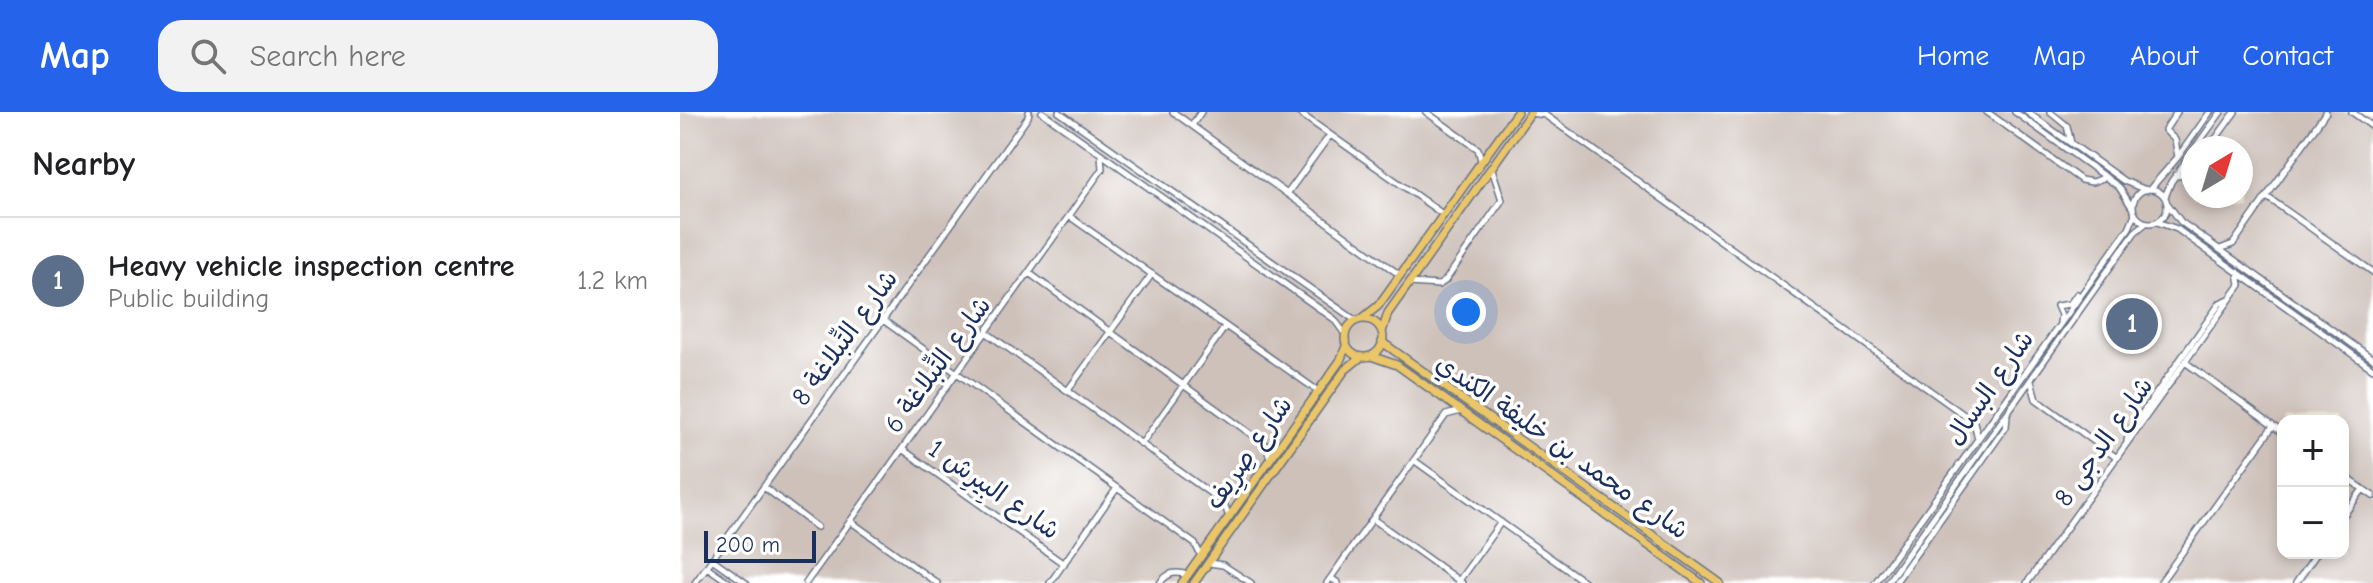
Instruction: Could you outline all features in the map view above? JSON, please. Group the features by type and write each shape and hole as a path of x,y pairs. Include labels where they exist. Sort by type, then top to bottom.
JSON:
{"main road":[{"path":"1517,112 1378,306 1345,334 1346,346 1355,355 1371,356 1382,342 1388,313 1531,112"},
{"path":"1359,319 1375,322 1382,332"},
{"name":"شارع محمد بن خليفة الكندي","path":"1382,342 1720,583"},
{"name":"شارع صِرِيف","path":"1182,583 1340,361 1346,346"},
{"name":"شارع محمد بن خليفة الكندي","path":"1371,356 1397,365 1701,583"},
{"name":"شارع صِرِيف","path":"1194,583 1345,370 1361,357"}],"street":[{"name":"شارع التِّبلاغة 8","path":"695,583 1028,115 1041,112"},
{"path":"1041,112 1334,319 1345,334"},
{"path":"1059,112 1359,319"},
{"path":"1173,112 1401,275"},
{"path":"1192,125 1201,112"},
{"path":"1298,112 1444,215"},
{"path":"1309,120 1315,112"},
{"path":"1426,112 1478,149 1481,163"},
{"path":"1508,112 1510,122"},
{"path":"1531,112 1544,114 1974,422 1992,419"},
{"path":"1987,112 2081,180 2092,182 2106,177"},
{"path":"1999,112 2004,124"},
{"path":"2015,112 2124,192 2134,211 2146,223 2157,222 2177,229 2373,369"},
{"path":"2027,112 2124,181 2159,192 2181,222 2373,359"},
{"path":"2050,112 2067,126 2071,144"},
{"path":"2177,112 2165,130 2175,140 2178,157"},
{"path":"2134,211 2136,196 2148,189 2178,157 2210,112"},
{"path":"2204,136 2221,112"},
{"path":"2218,136 2235,112"},
{"path":"2219,249 2233,244 2326,112"},
{"path":"2352,112 2373,127"},
{"path":"1287,194 1330,135"},
{"path":"1478,149 1492,147"},
{"path":"1101,155 1102,169 1115,164"},
{"path":"1408,283 1439,285 1445,281 1502,200 1492,166"},
{"path":"2157,222 2166,212 2166,201 2181,168"},
{"name":"شارع التِّبلاغة 6","path":"806,583 1102,169"},
{"path":"2175,177 2181,176"},
{"path":"2267,197 2373,272"},
{"name":"شارع البسال","path":"1875,583 2129,228 2134,211"},
{"path":"1069,216 1318,391"},
{"name":"شارع البسال","path":"1887,583 2135,232 2146,223"},
{"path":"2233,244 2233,259"},
{"path":"2238,272 2240,285 2253,283"},
{"path":"1029,273 1266,445 1270,459"},
{"path":"1068,390 1152,274"},
{"name":"شارع الدجى 8","path":"2027,583 2240,285"},
{"path":"2058,326 2062,318 2057,306 2070,304 2085,289"},
{"path":"2127,443 2129,432 2220,303 2230,299"},
{"path":"883,320 1195,544 1201,556"},
{"path":"1142,443 1225,326"},
{"path":"987,333 1224,503 1229,517"},
{"path":"2185,362 2277,429"},
{"path":"2030,399 2031,380"},
{"path":"1338,583 1329,580 1446,415 1443,398"},
{"path":"2016,401 2030,399 2117,458"},
{"path":"1446,415 1461,411"},
{"path":"1895,583 2006,427 2008,413"},
{"path":"1974,422 1978,439"},
{"path":"2160,583 2273,426"},
{"path":"1266,445 1281,443"},
{"name":"شارع البِيرِش 1","path":"902,449 1064,564"},
{"path":"1415,461 1586,583"},
{"path":"2349,479 2373,496"},
{"path":"764,487 817,527"},
{"path":"1050,583 1117,488"},
{"path":"2349,508 2363,489"},
{"path":"1224,503 1239,503"},
{"path":"1373,519 1460,582 1501,522"},
{"path":"850,521 937,583"},
{"path":"1195,544 1210,543"},
{"path":"1216,551 1223,565 1251,583"},
{"path":"712,559 746,583"},
{"path":"2296,583 2313,559"},
{"path":"1207,565 1223,565"},
{"path":"707,567 730,583"},
{"path":"1160,583 1165,576 1177,571 1188,575"}],"shaded area":[{"path":"680,112 2373,112 2373,583 680,583"}],"place":[{"name":"Heavy vehicle inspection centre","path":"2132,324"}]}
